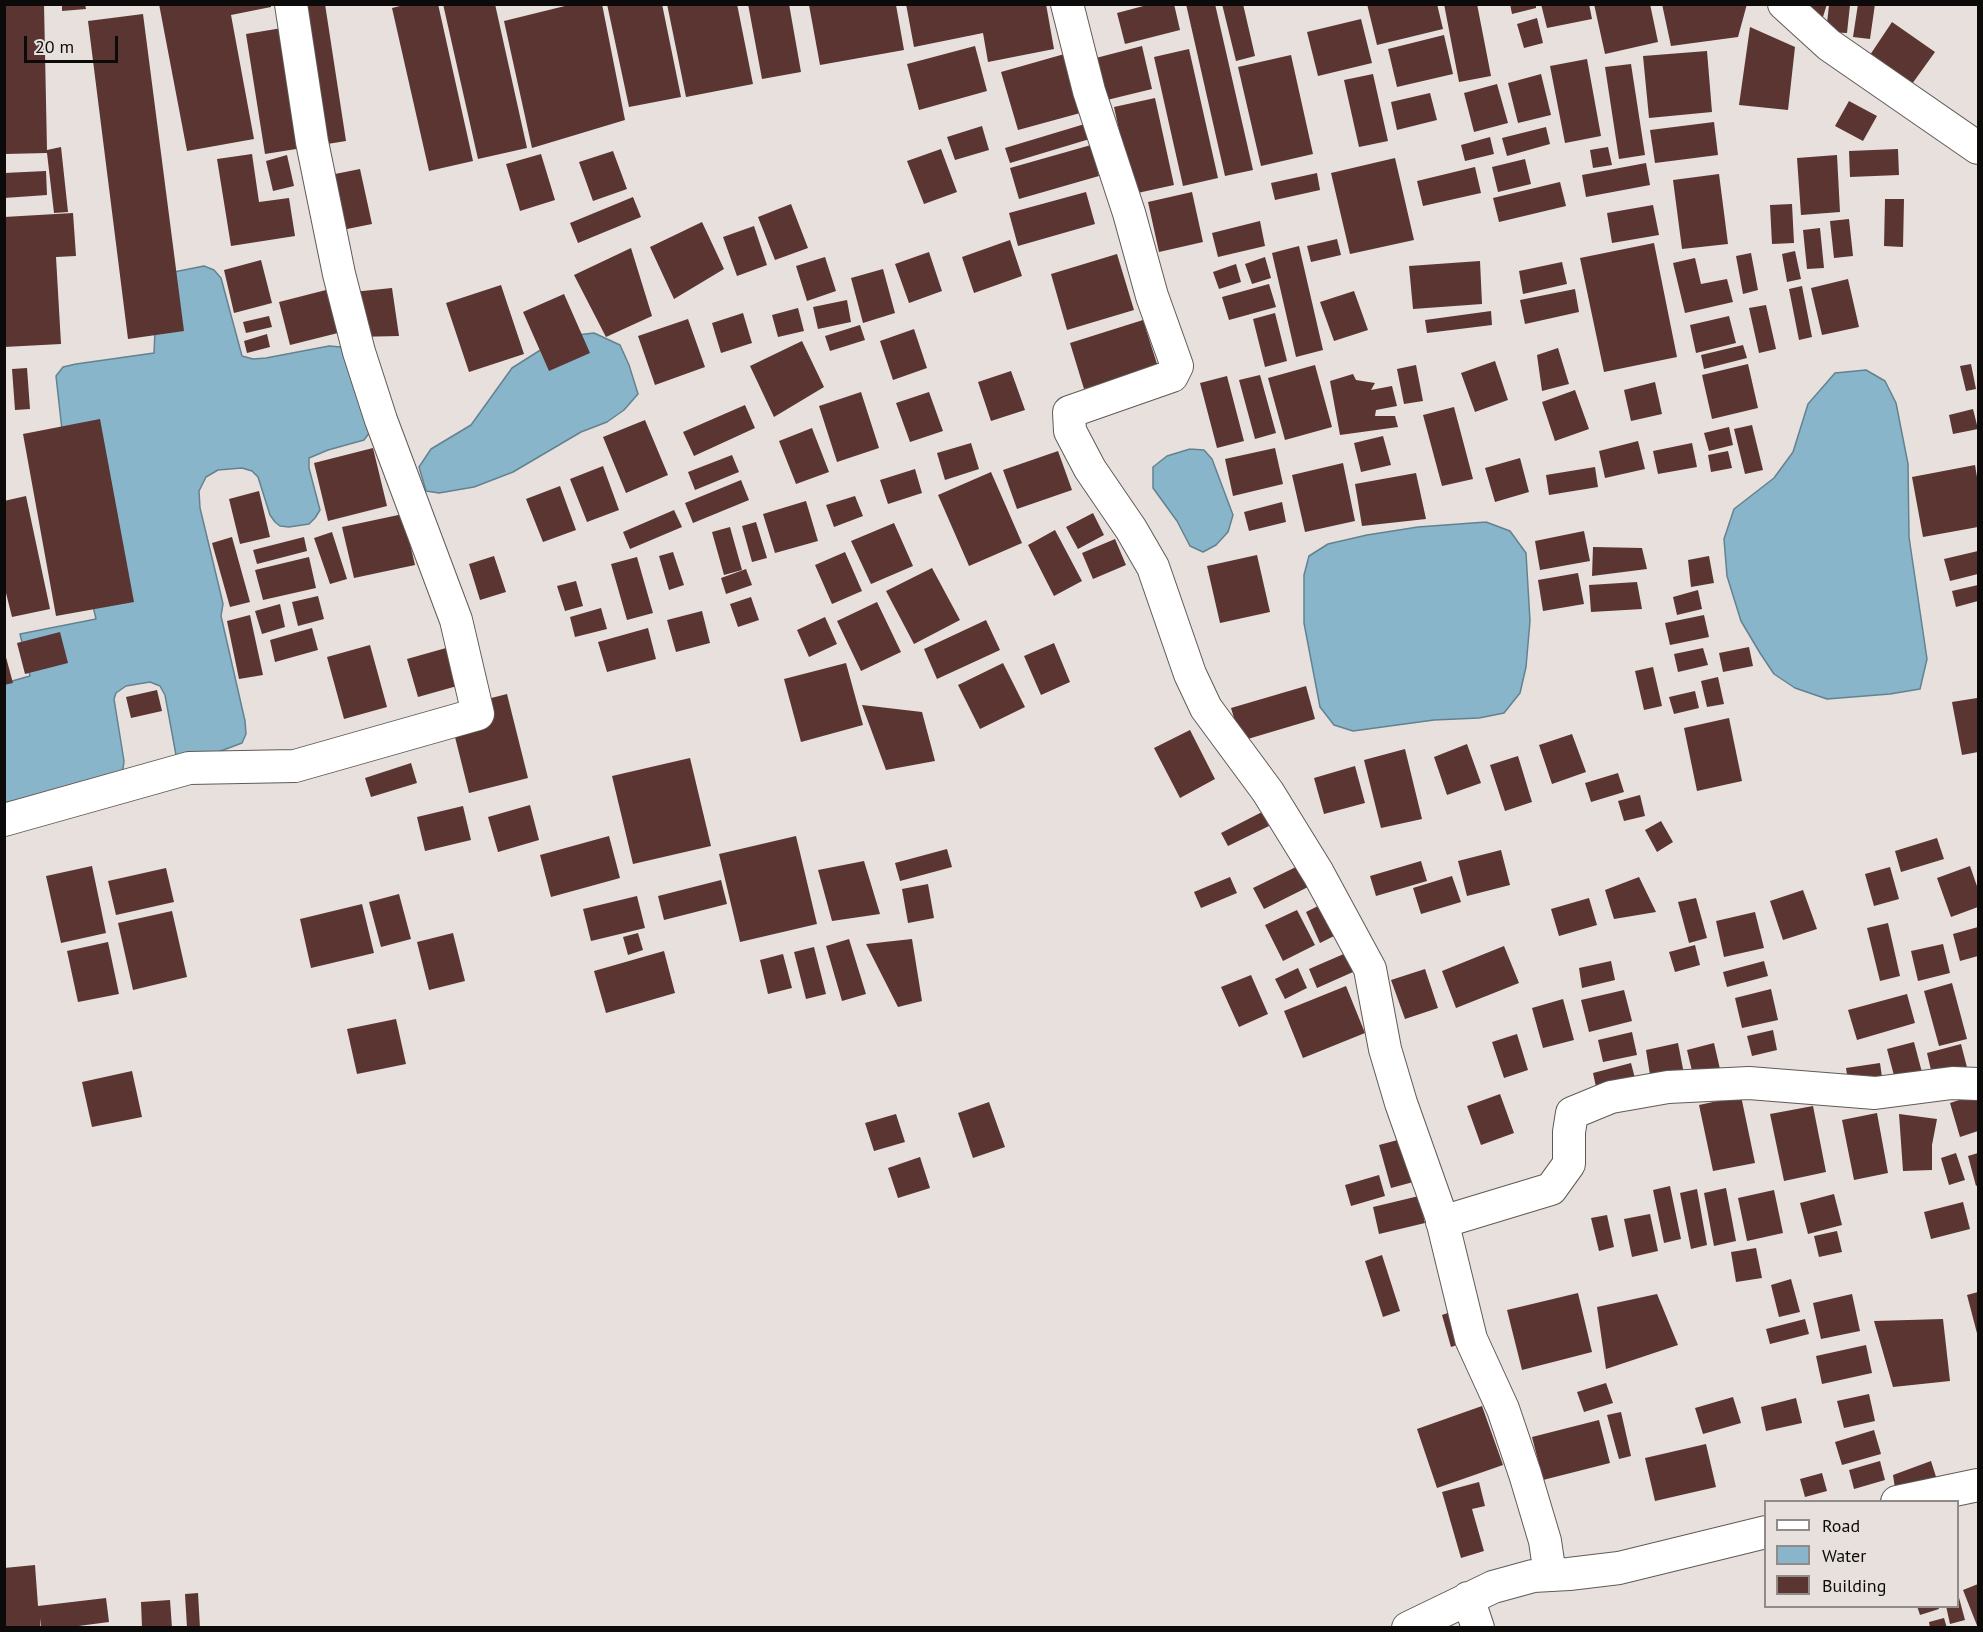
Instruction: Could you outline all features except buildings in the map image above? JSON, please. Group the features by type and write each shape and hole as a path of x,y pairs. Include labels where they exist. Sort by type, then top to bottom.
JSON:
{"street":[{"path":"4,820 189,768 296,766 478,714 456,620 385,431 359,352 339,274 312,142 291,4"},
{"path":"1067,4 1089,91 1176,366 1172,376 1069,412 1070,431 1090,469 1131,529 1153,567 1190,674 1206,708 1268,792 1323,881 1370,969 1385,1049 1442,1222 1471,1339 1503,1409 1525,1474 1545,1541 1550,1575"},
{"path":"1784,4 1829,45 1978,148"},
{"path":"1442,1222 1551,1189 1569,1164 1569,1132 1572,1113 1611,1097 1668,1087 1749,1083 1875,1092 1952,1083 1978,1084"},
{"path":"1907,1500 1978,1485"},
{"path":"1408,1628 1493,1587 1533,1576 1619,1568 1764,1532"},
{"path":"1468,1598 1478,1628"}],"water":[{"path":"204,266 214,270 221,278 242,356 253,359 266,358 329,346 341,347 351,355 370,432 364,440 309,458 309,468 320,510 309,524 289,527 280,526 275,522 270,515 258,477 252,471 242,468 218,470 206,477 199,491 200,508 223,604 221,616 245,721 246,734 242,743 218,752 182,757 176,755 165,695 160,686 150,682 126,686 116,693 114,699 124,761 123,769 117,777 5,807 5,683 30,676 20,634 96,619 83,563 65,457 56,376 63,367 154,353 155,330 174,272"},
{"path":"594,333 620,345 629,365 638,394 624,410 607,422 581,432 513,472 474,487 439,493 426,491 419,467 431,449 471,425 512,368 542,349 577,335"},
{"path":"1866,370 1885,381 1896,403 1908,464 1909,537 1927,659 1920,689 1827,699 1795,688 1774,674 1760,653 1741,621 1727,576 1724,539 1734,509 1774,478 1793,452 1808,404 1835,373"},
{"path":"1190,449 1204,450 1212,459 1233,515 1228,532 1216,545 1203,552 1190,546 1177,521 1153,488 1153,467 1167,456"},
{"path":"1486,522 1510,531 1526,553 1530,621 1526,667 1520,693 1504,713 1479,718 1434,720 1353,731 1334,725 1320,707 1304,623 1304,575 1309,556 1328,544 1367,535 1418,527"}]}
